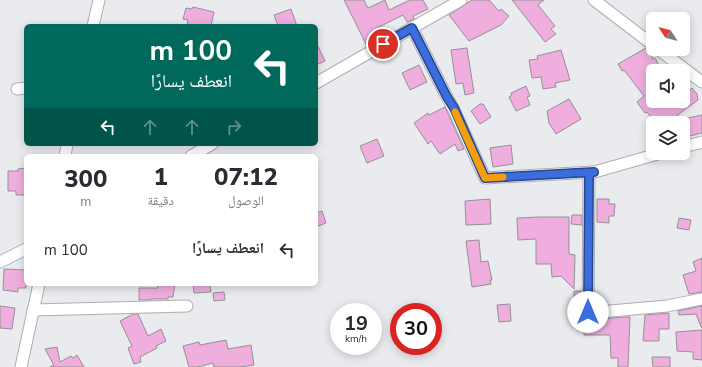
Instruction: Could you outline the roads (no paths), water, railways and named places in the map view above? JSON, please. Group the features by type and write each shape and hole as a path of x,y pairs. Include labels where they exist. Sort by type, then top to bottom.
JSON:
{"street":[{"path":"92,24 98,0"},
{"path":"318,82 462,0"},
{"path":"594,0 646,40"},
{"path":"412,28 454,108 485,178 594,172 646,157"},
{"path":"667,56 702,82"},
{"path":"690,145 702,142"},
{"path":"195,154 209,146"},
{"path":"594,172 591,173 589,177 588,312 667,306 702,299"},
{"path":"0,262 24,250"},
{"path":"21,367 39,286"},
{"path":"33,310 187,306"}]}
